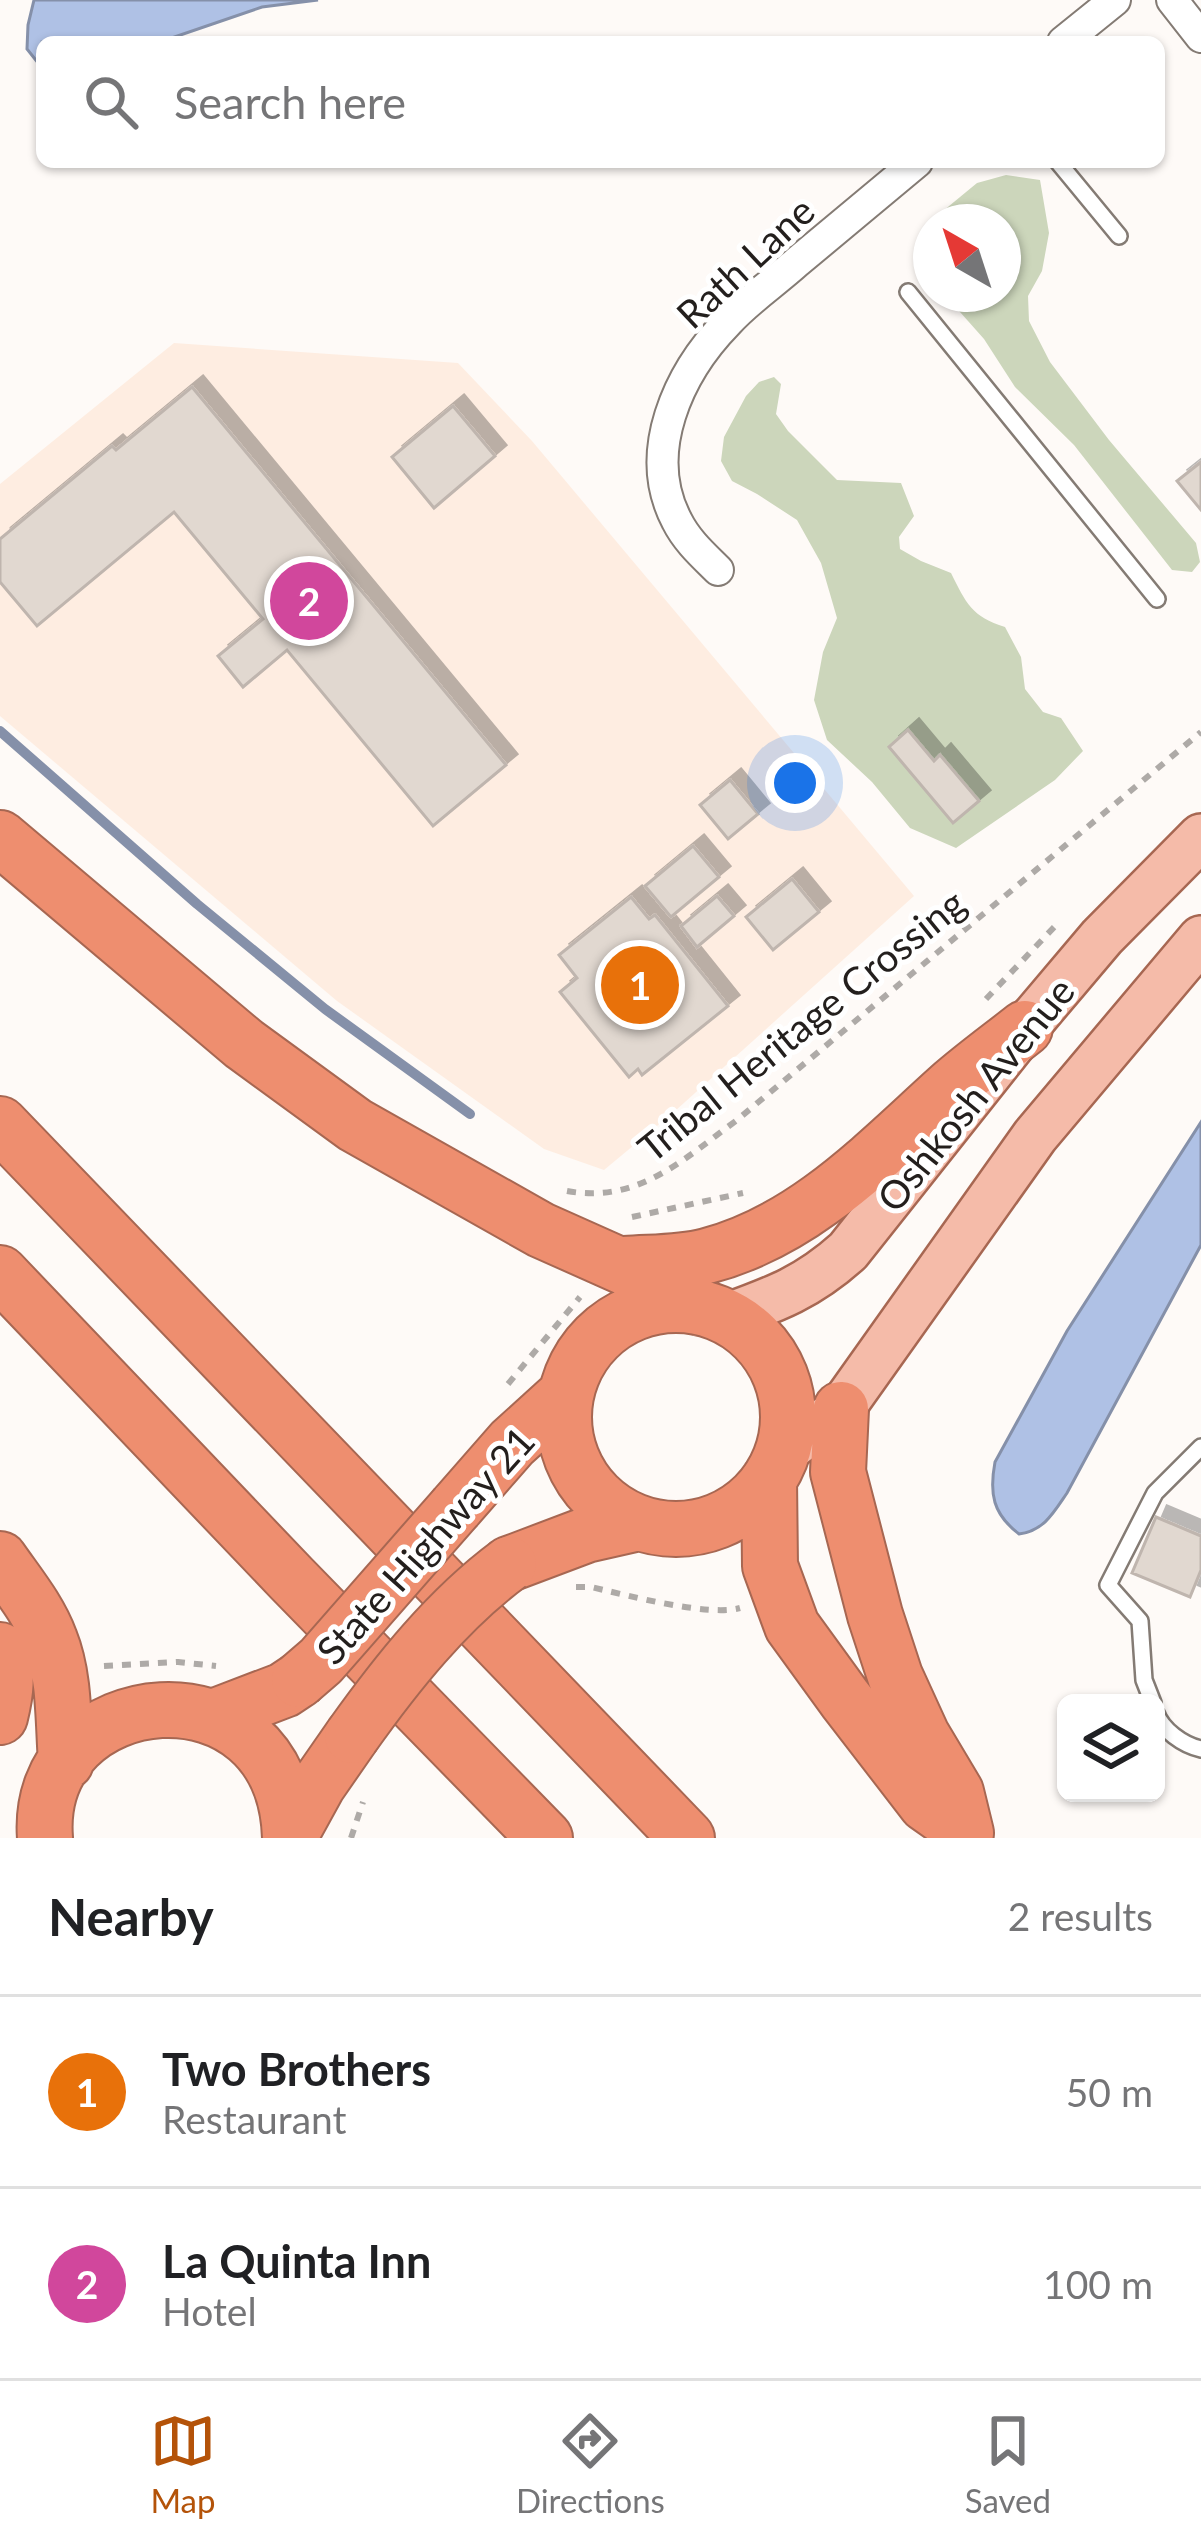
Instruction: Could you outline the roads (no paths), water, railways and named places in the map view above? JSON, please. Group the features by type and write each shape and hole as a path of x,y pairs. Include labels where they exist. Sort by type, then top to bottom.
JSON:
{"highway":[{"path":"0,838 244,1044 355,1125 541,1230 676,1261 707,1256 797,1215 854,1176 956,1082 1025,1028"},
{"path":"0,1124 687,1838"},
{"path":"622,1246 680,1292 753,1335 773,1360 785,1390 788,1422 776,1466 770,1566 792,1626 926,1804 968,1835"},
{"path":"0,1273 544,1838"},
{"path":"712,1312 666,1305 632,1315 602,1333 579,1361 566,1394 564,1426 572,1458 587,1486 610,1508 662,1529 708,1525 740,1509 776,1466"},
{"name":"State Highway 21","path":"213,1718 284,1690 321,1661 512,1443 566,1394"},
{"path":"841,1409 838,1472 874,1616 922,1735 956,1792 968,1835"},
{"name":"State Highway 21","path":"290,1837 318,1785 388,1685 486,1582 509,1564 586,1535 638,1523"},
{"path":"0,1559 35,1610 50,1639 58,1670 54,1796"},
{"path":"0,1650 6,1664 0,1717"},
{"path":"0,1823 54,1796 86,1739 114,1720 146,1710 181,1709 239,1732 262,1753 288,1806 290,1837"}],"main road":[{"name":"Oshkosh Avenue","path":"712,1312 790,1294 848,1251 1102,937 1201,837"},
{"name":"Oshkosh Avenue","path":"776,1466 841,1409 1035,1136 1201,939"}],"street":[{"path":"1071,36 1115,0"},
{"path":"1172,0 1201,37"},
{"name":"Rath Lane","path":"718,570 692,545 666,493 662,453 673,405 694,364 728,321 910,168"}],"lane":[{"path":"1063,168 1119,236"},
{"path":"908,292 1157,599"},
{"path":"1149,1694 1144,1680 1141,1621 1108,1585 1155,1493 1201,1447"},
{"path":"1165,1728 1201,1749"}],"water":[{"path":"34,0 318,0 262,7 177,36 36,36 36,60 27,49"},
{"path":"1201,1122 1201,1245 1067,1493 1042,1525 1019,1534 1003,1519 995,1502 995,1462 1067,1331"}],"waterway":[{"path":"0,731 325,1009 470,1114"}],"place":[{"name":"La Quinta Inn","path":"309,601"},
{"name":"Two Brothers","path":"640,985"}]}
